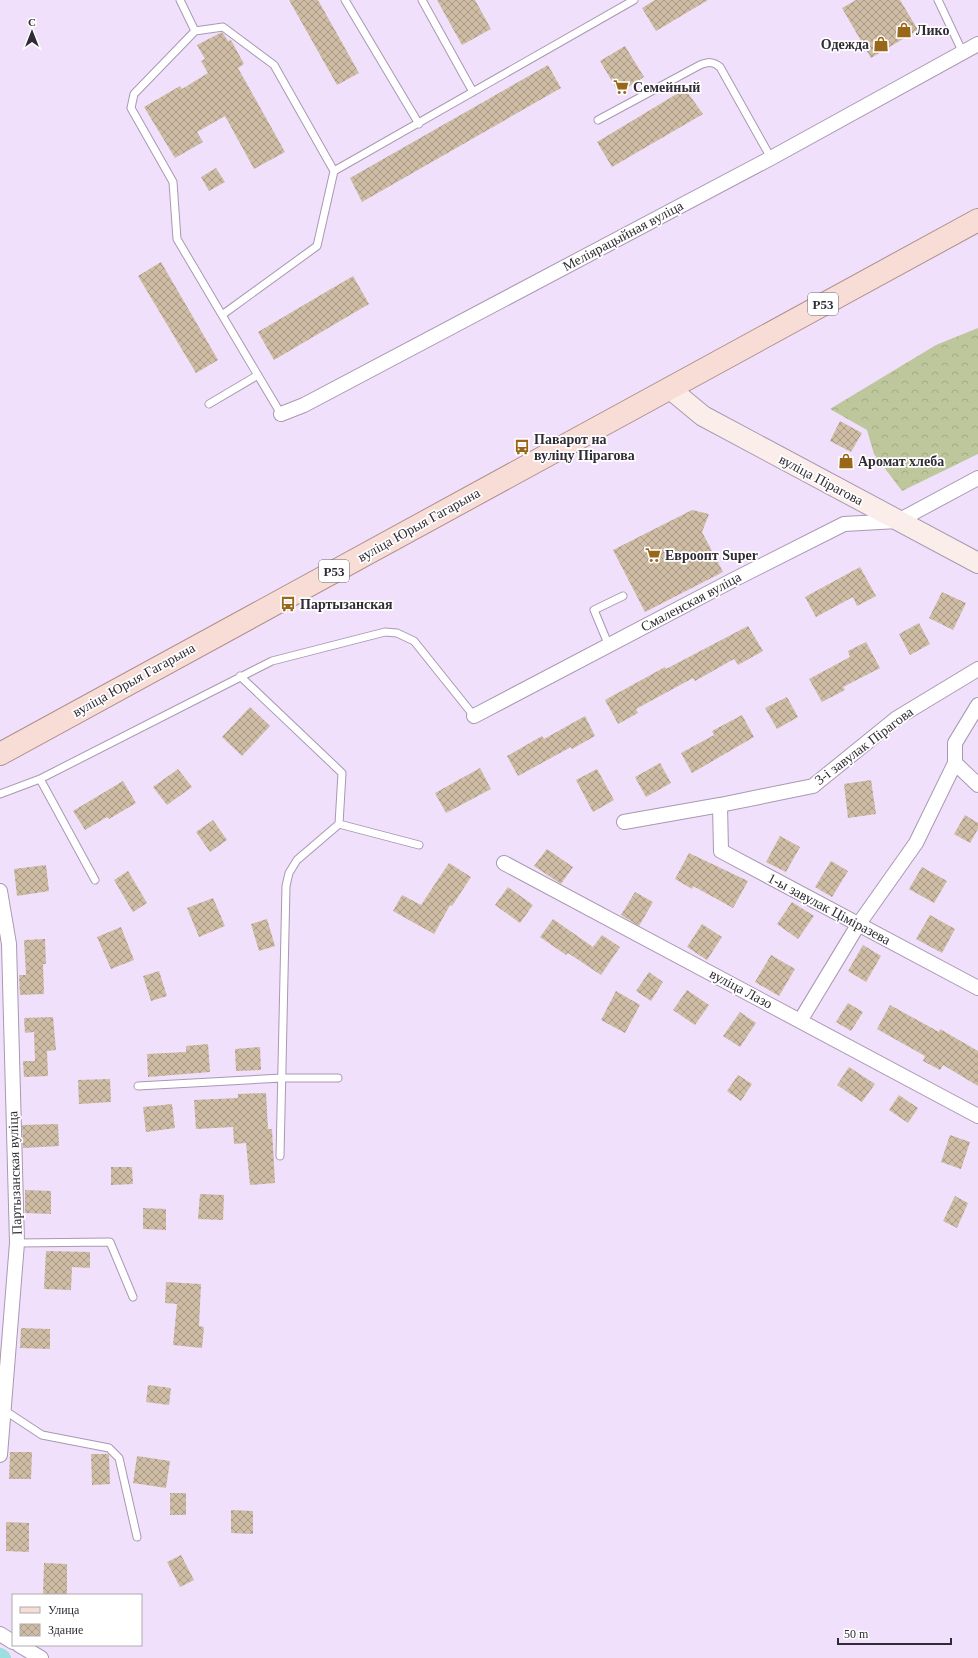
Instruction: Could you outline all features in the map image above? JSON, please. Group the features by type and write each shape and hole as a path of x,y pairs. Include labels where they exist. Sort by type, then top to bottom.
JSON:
{"main road":[{"name":"Р53","path":"669,388 978,220"},
{"name":"вуліца Пірагова","path":"669,388 703,416 978,563"},
{"name":"вуліца Юрыя Гагарына","path":"0,754 669,388"}],"street":[{"name":"Меліярацыйная вуліца","path":"280,414 304,405 771,158 978,44"},
{"name":"Смаленская вуліца","path":"474,716 735,579 844,524 898,521 978,478"},
{"name":"3-і завулак Пірагова","path":"624,822 720,806 813,786 897,718 978,669"},
{"path":"800,1021 858,925 916,844 955,763 955,743 978,704"},
{"path":"955,763 978,785"},
{"name":"1-ы завулак Ціміразева","path":"720,806 721,851 978,988"},
{"name":"вуліца Лазо","path":"504,863 978,1116"},
{"name":"Партызанская вуліца","path":"0,891 9,944 17,1243 0,1455"},
{"path":"0,1634 12,1641"},
{"path":"21,1646 41,1658"}],"lane":[{"path":"180,0 195,31"},
{"path":"344,0 419,124"},
{"path":"422,0 474,92"},
{"path":"334,171 419,124 634,0"},
{"path":"938,0 963,53"},
{"path":"222,315 317,246 334,171 274,65 223,27 195,31 134,94 131,108 173,182 177,239 280,414"},
{"path":"598,120 700,65 707,62 715,63 720,67 771,158"},
{"path":"209,404 258,375"},
{"path":"609,646 594,610 623,596"},
{"path":"0,794 40,779 272,661 385,632 397,633 414,641 474,716"},
{"path":"240,676 342,772 339,824 297,860 289,873 286,886 280,1156"},
{"path":"40,779 95,880"},
{"path":"339,824 419,845"},
{"path":"138,1086 282,1078 338,1078"},
{"path":"17,1243 110,1242 133,1297"},
{"path":"4,1410 42,1435 109,1448 119,1458 137,1536"}],"green space":[{"path":"978,328 978,454 902,491 874,454 867,430 830,409 936,345"}],"building":[{"path":"289,0 318,0 359,73 337,85"},
{"path":"437,0 475,0 491,29 462,45"},
{"path":"655,0 708,0 656,31 642,8"},
{"path":"856,0 900,0 918,30 871,58 842,8"},
{"path":"222,32 228,41 231,40 244,64 238,68 285,152 254,169 225,116 197,132 203,142 175,158 144,107 180,86 182,89 208,73 201,61 205,59 197,45"},
{"path":"625,46 644,77 619,93 600,61"},
{"path":"548,65 561,88 362,202 350,178"},
{"path":"685,89 703,114 612,167 597,142"},
{"path":"216,168 225,182 209,191 201,177"},
{"path":"161,262 218,360 196,373 138,276"},
{"path":"353,276 369,304 274,360 258,332"},
{"path":"840,421 862,433 851,452 830,441"},
{"path":"692,510 709,514 702,532 723,572 645,612 613,550"},
{"path":"860,567 876,596 857,606 853,597 816,617 805,597"},
{"path":"942,592 966,603 953,630 929,618"},
{"path":"919,623 930,644 910,655 899,634"},
{"path":"748,626 763,651 738,665 734,659 695,681 693,678 636,709 638,713 618,724 605,700 665,667 666,669"},
{"path":"866,642 880,668 843,687 845,690 822,702 809,679 850,657 848,651"},
{"path":"787,697 798,717 777,729 765,708"},
{"path":"250,707 270,726 242,756 222,737"},
{"path":"742,715 754,737 692,773 681,753 714,735 712,731"},
{"path":"585,716 595,736 572,749 571,747 518,776 507,756 542,736 544,739"},
{"path":"660,763 671,783 646,797 635,777"},
{"path":"480,768 491,789 446,813 435,793"},
{"path":"178,769 192,787 167,805 153,787"},
{"path":"597,769 614,800 593,812 576,780"},
{"path":"871,780 876,814 848,818 844,784"},
{"path":"123,781 136,803 109,819 107,817 85,830 73,811"},
{"path":"965,815 978,823 978,829 970,843 954,834"},
{"path":"213,820 227,840 210,852 196,832"},
{"path":"780,836 800,847 786,872 766,862"},
{"path":"547,849 573,867 561,884 534,866"},
{"path":"689,853 748,881 733,908 693,886 692,889 675,879"},
{"path":"831,861 848,871 832,897 815,887"},
{"path":"449,863 471,877 452,906 450,905 434,934 393,911 402,895 421,905"},
{"path":"46,865 49,891 17,896 14,869"},
{"path":"922,867 947,881 934,903 909,889"},
{"path":"128,871 147,903 133,912 114,880"},
{"path":"508,887 533,905 520,923 495,905"},
{"path":"635,892 653,902 639,926 621,915"},
{"path":"213,898 225,926 199,937 187,908"},
{"path":"792,902 814,916 798,939 777,924"},
{"path":"930,915 955,929 942,953 916,939"},
{"path":"267,919 275,946 259,951 251,924"},
{"path":"553,919 593,947 602,935 620,947 601,975 568,953 566,955 540,937"},
{"path":"702,924 722,937 707,960 687,947"},
{"path":"121,927 134,960 111,969 97,937"},
{"path":"45,939 46,964 43,964 44,994 20,995 19,975 26,975 24,940"},
{"path":"863,945 881,956 866,982 848,971"},
{"path":"771,955 795,969 779,996 755,982"},
{"path":"159,971 167,996 151,1001 143,976"},
{"path":"649,972 663,982 651,1001 636,991"},
{"path":"687,990 709,1005 695,1025 673,1010"},
{"path":"616,991 640,1005 625,1033 601,1020"},
{"path":"848,1003 863,1012 851,1031 836,1022"},
{"path":"890,1005 939,1032 940,1029 978,1051 978,1086 943,1065 940,1070 923,1061 925,1056 877,1029"},
{"path":"740,1012 756,1023 740,1047 723,1036"},
{"path":"53,1017 56,1050 47,1051 48,1076 24,1077 23,1061 35,1061 34,1032 25,1033 24,1018"},
{"path":"208,1044 210,1072 148,1077 147,1054 186,1052 186,1046"},
{"path":"260,1047 261,1070 236,1071 235,1049"},
{"path":"849,1067 875,1084 862,1102 837,1085"},
{"path":"738,1075 752,1084 741,1101 727,1091"},
{"path":"110,1079 111,1102 79,1104 78,1080"},
{"path":"266,1093 268,1129 272,1129 275,1183 250,1185 246,1143 234,1144 233,1127 196,1129 194,1100 238,1098 238,1094"},
{"path":"899,1095 918,1108 908,1123 889,1110"},
{"path":"172,1104 175,1128 146,1132 143,1107"},
{"path":"58,1124 59,1146 23,1148 22,1125"},
{"path":"950,1135 970,1142 961,1169 941,1162"},
{"path":"111,1167 132,1167 133,1184 111,1185"},
{"path":"25,1190 51,1191 51,1214 25,1213"},
{"path":"200,1194 224,1195 223,1220 198,1219"},
{"path":"955,1196 968,1203 957,1228 943,1221"},
{"path":"143,1208 166,1209 166,1230 143,1229"},
{"path":"46,1251 90,1252 90,1268 72,1267 71,1290 44,1289"},
{"path":"166,1282 201,1284 199,1326 204,1327 202,1348 173,1345 177,1304 165,1303"},
{"path":"21,1328 50,1329 50,1349 20,1348"},
{"path":"148,1385 171,1388 169,1405 146,1402"},
{"path":"10,1452 32,1452 31,1479 9,1479"},
{"path":"91,1454 109,1455 110,1484 92,1485"},
{"path":"137,1456 170,1461 166,1488 133,1483"},
{"path":"170,1493 186,1493 186,1515 170,1515"},
{"path":"231,1510 253,1511 253,1534 231,1533"},
{"path":"6,1522 29,1523 29,1552 6,1551"},
{"path":"181,1555 194,1580 180,1587 167,1562"},
{"path":"44,1563 67,1564 67,1594 43,1594"}],"place":[{"name":"Лико","path":"904,30"},
{"name":"Одежда","path":"881,44"},
{"name":"Семейный","path":"621,87"},
{"name":"Паварот на вуліцу Пірагова","path":"522,447"},
{"name":"Аромат хлеба","path":"846,461"},
{"name":"Евроопт Super","path":"653,555"},
{"name":"Партызанская","path":"288,604"}]}
